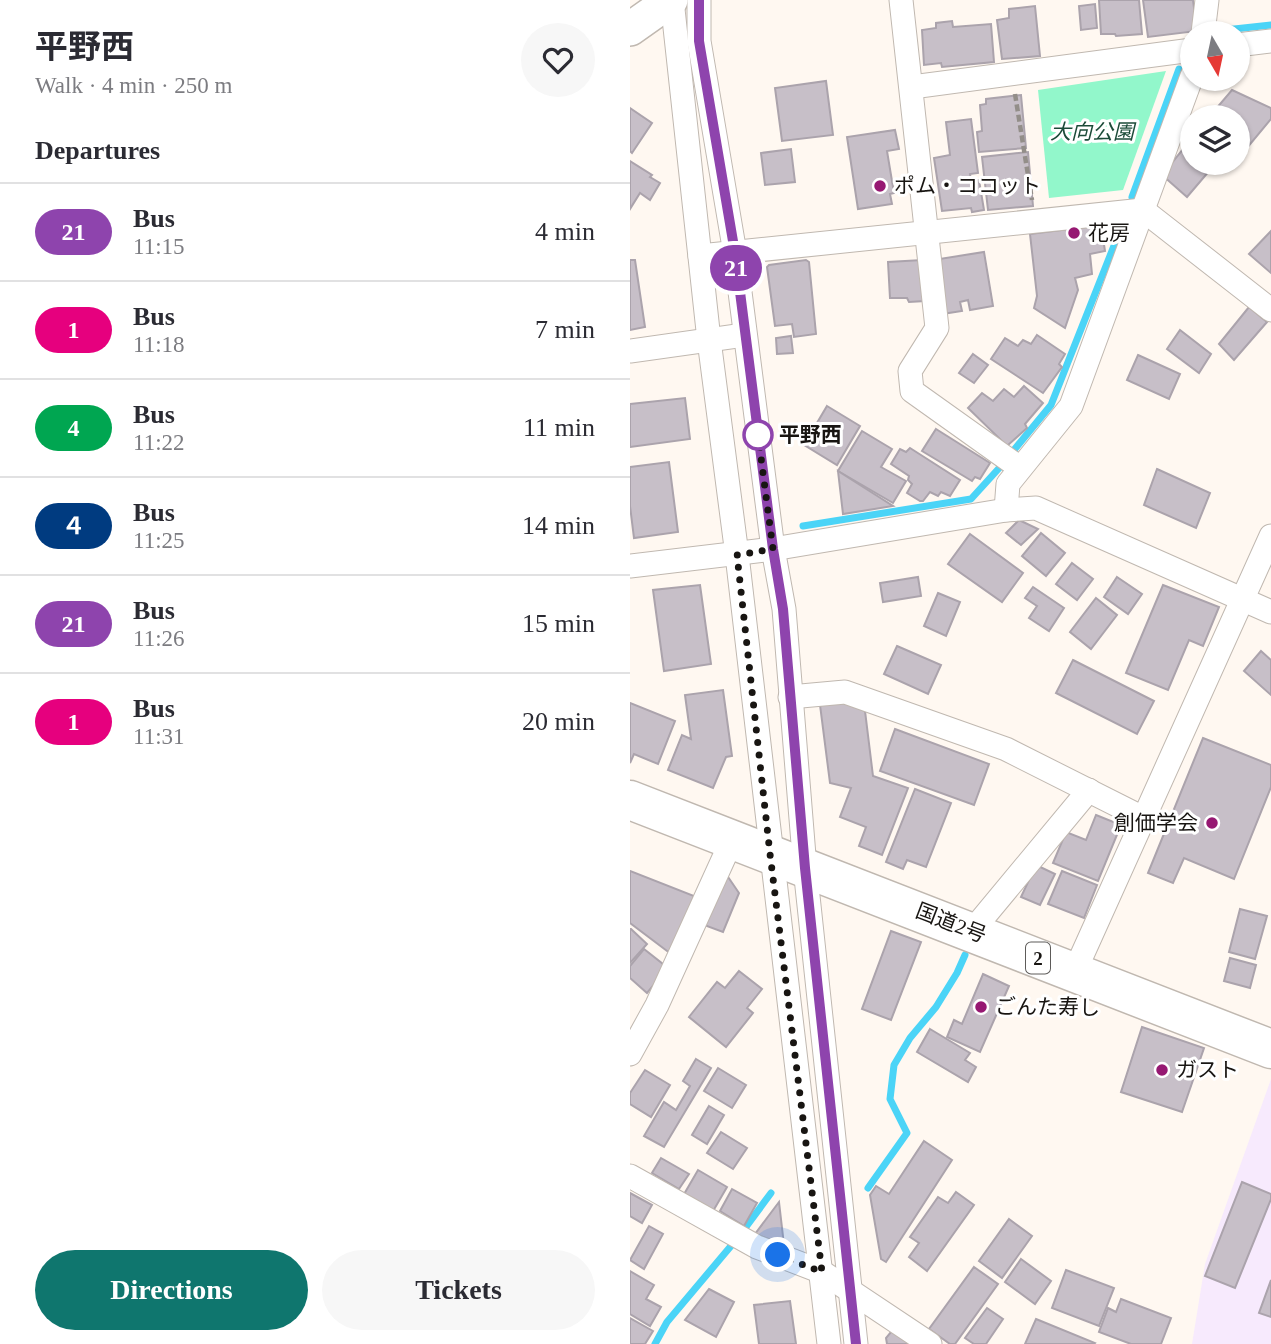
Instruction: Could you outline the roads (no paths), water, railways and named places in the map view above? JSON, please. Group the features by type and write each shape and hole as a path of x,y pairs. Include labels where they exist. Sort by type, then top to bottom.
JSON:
{"highway":[{"name":"国道2号","path":"630,800 1271,1049"}],"street":[{"path":"630,29 671,0 829,1344"},
{"path":"699,0 699,41 735,253 783,609 805,868 856,1344"},
{"path":"901,0 937,328 910,371 912,391 1020,468"},
{"path":"1204,21 1207,0"},
{"path":"1250,43 1271,41"},
{"path":"912,87 1180,52"},
{"path":"1006,510 1008,484 1071,406 1186,91"},
{"path":"700,256 1143,209 1271,310"},
{"path":"630,351 744,335"},
{"path":"630,566 737,555 1006,510 1036,508 1271,612"},
{"path":"1074,973 1271,536"},
{"path":"790,697 845,692 1006,749 1144,819"},
{"path":"972,931 1089,790"},
{"path":"630,1054 657,1005 732,840"},
{"path":"630,1175 757,1247 822,1272 930,1344"}],"waterway":[{"path":"1250,27 1271,25"},
{"path":"1132,197 1179,69"},
{"path":"1014,450 1051,405 1123,223"},
{"path":"803,526 971,499 1001,466"},
{"path":"868,1188 907,1133 890,1099 894,1065 910,1038 936,1007 965,955"},
{"path":"740,1235 771,1193"},
{"path":"655,1344 667,1322 736,1240"}],"place":[{"name":"ポム・ココット","path":"880,186"},
{"name":"花房","path":"1074,233"},
{"name":"平野西","path":"758,435"},
{"name":"創価学会","path":"1212,823"},
{"name":"ごんた寿し","path":"981,1007"},
{"name":"ガスト","path":"1162,1070"}],"park label":[{"name":"大向公園","path":"1092,132"}]}
